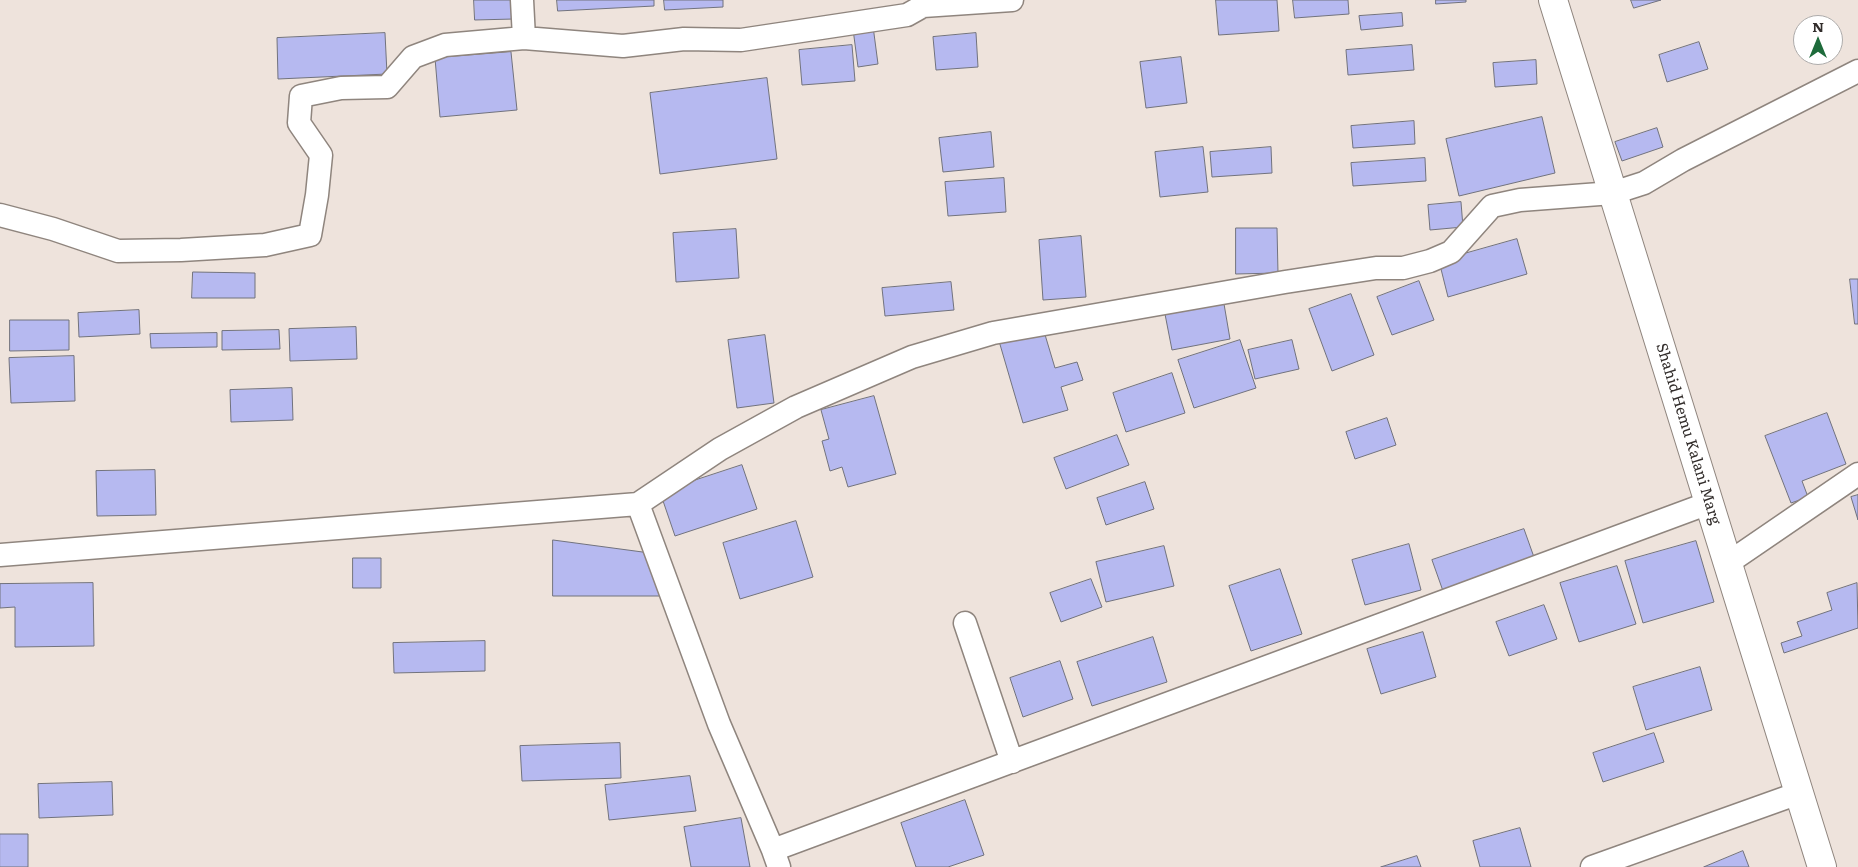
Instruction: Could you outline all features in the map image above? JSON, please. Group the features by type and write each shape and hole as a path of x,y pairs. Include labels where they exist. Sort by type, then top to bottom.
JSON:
{"main road":[{"name":"Shahid Hemu Kalani Marg","path":"1554,0 1822,867"}],"street":[{"path":"522,0 524,38"},
{"path":"0,215 52,229 118,251 181,250 265,245 310,235 321,155 298,123 301,96 341,88 387,87 413,57 445,45 524,38 623,46 684,39 741,40 907,15 923,6 1012,0"},
{"path":"0,555 638,504 720,449 796,407 912,357 993,333 1286,282 1376,268 1402,268 1421,264 1451,252 1492,206 1520,200 1613,193 1644,183 1683,160 1858,71"},
{"path":"1728,563 1858,474"},
{"path":"638,504 719,724 776,858 1012,762 1709,503"},
{"path":"965,623 1012,762"},
{"path":"1592,867 1799,793"}],"building":[{"path":"474,0 513,0 514,19 475,20"},
{"path":"557,0 654,0 654,6 558,11"},
{"path":"664,0 723,0 723,7 665,10"},
{"path":"1216,0 1277,0 1279,31 1219,35"},
{"path":"1293,0 1348,0 1349,14 1295,18"},
{"path":"1436,0 1466,0 1466,2 1436,4"},
{"path":"1631,0 1661,0 1634,8"},
{"path":"1402,13 1403,26 1361,30 1359,16"},
{"path":"873,26 878,64 858,67 853,29"},
{"path":"385,33 387,74 278,79 277,38"},
{"path":"976,33 978,67 936,70 933,37"},
{"path":"1699,42 1708,69 1667,82 1659,55"},
{"path":"852,45 855,81 802,85 799,50"},
{"path":"1412,45 1414,70 1348,75 1346,50"},
{"path":"511,52 517,110 440,117 435,58"},
{"path":"1181,57 1187,103 1146,108 1140,62"},
{"path":"1536,60 1537,84 1495,87 1493,63"},
{"path":"767,78 777,159 660,174 650,93"},
{"path":"1542,117 1555,173 1459,196 1446,139"},
{"path":"1414,121 1415,144 1353,148 1351,126"},
{"path":"1657,128 1663,147 1622,161 1615,142"},
{"path":"991,132 994,167 943,172 939,138"},
{"path":"1203,147 1208,192 1160,197 1155,152"},
{"path":"1271,147 1272,173 1212,177 1210,152"},
{"path":"1425,158 1426,181 1353,186 1351,163"},
{"path":"1004,178 1006,212 948,216 945,182"},
{"path":"1461,202 1463,227 1430,230 1428,205"},
{"path":"1236,228 1277,228 1278,273 1236,274"},
{"path":"736,229 739,278 676,282 673,233"},
{"path":"1081,236 1086,297 1043,300 1039,240"},
{"path":"1517,239 1527,274 1448,297 1439,261"},
{"path":"193,272 255,273 255,298 192,298"},
{"path":"1850,279 1858,279 1858,324 1855,324"},
{"path":"1419,281 1434,320 1392,335 1377,297"},
{"path":"951,282 954,310 885,316 882,288"},
{"path":"1351,294 1374,355 1332,371 1309,309"},
{"path":"1223,298 1230,339 1172,350 1164,309"},
{"path":"139,310 140,334 79,337 78,313"},
{"path":"10,320 69,320 69,350 10,351"},
{"path":"356,327 357,359 290,361 289,329"},
{"path":"1043,328 1055,368 1077,362 1083,380 1061,387 1068,410 1023,423 999,341"},
{"path":"279,330 280,349 222,350 222,331"},
{"path":"217,333 217,347 151,348 150,334"},
{"path":"765,335 774,403 737,408 728,340"},
{"path":"1240,340 1256,388 1194,408 1178,360"},
{"path":"1292,340 1299,369 1255,379 1248,350"},
{"path":"74,356 75,401 11,403 9,358"},
{"path":"1172,373 1185,413 1126,432 1113,393"},
{"path":"292,388 293,420 231,422 230,390"},
{"path":"874,396 896,474 848,487 842,467 830,471 822,441 829,439 821,410"},
{"path":"1827,413 1846,464 1802,481 1808,497 1791,503 1765,436"},
{"path":"1387,418 1396,445 1355,459 1346,432"},
{"path":"1117,435 1129,465 1066,489 1054,458"},
{"path":"742,465 757,509 675,536 660,492"},
{"path":"155,470 156,515 97,516 96,471"},
{"path":"1145,482 1154,509 1106,525 1097,498"},
{"path":"1858,495 1858,520 1851,497"},
{"path":"796,521 813,577 740,599 723,543"},
{"path":"1524,529 1535,560 1443,591 1432,560"},
{"path":"553,540 650,553 662,596 553,596"},
{"path":"1696,541 1714,602 1643,623 1625,561"},
{"path":"1409,544 1421,590 1365,605 1352,560"},
{"path":"1164,546 1174,586 1106,602 1096,562"},
{"path":"353,558 381,558 381,588 353,588"},
{"path":"1617,566 1636,624 1579,642 1560,583"},
{"path":"1280,569 1302,634 1251,651 1229,586"},
{"path":"1091,579 1102,607 1061,622 1050,593"},
{"path":"93,583 94,646 15,647 15,607 0,608 0,584"},
{"path":"1857,583 1858,628 1784,653 1781,643 1802,636 1797,622 1832,610 1827,593"},
{"path":"1544,605 1557,639 1509,656 1496,622"},
{"path":"1423,632 1436,677 1381,694 1367,649"},
{"path":"1153,637 1167,682 1092,706 1077,662"},
{"path":"485,641 485,671 394,673 393,643"},
{"path":"1060,661 1073,699 1023,717 1010,678"},
{"path":"1700,667 1712,710 1646,730 1633,687"},
{"path":"1654,733 1664,762 1603,782 1593,753"},
{"path":"620,743 621,778 522,781 520,746"},
{"path":"690,776 696,811 609,820 605,785"},
{"path":"112,782 113,815 39,818 38,784"},
{"path":"965,800 984,855 948,867 916,867 901,823"},
{"path":"741,818 750,867 691,867 684,827"},
{"path":"1520,828 1531,867 1480,867 1473,841"},
{"path":"0,834 28,834 28,867 0,867"},
{"path":"1743,851 1749,867 1704,867"},
{"path":"1417,856 1421,867 1381,867"}]}
